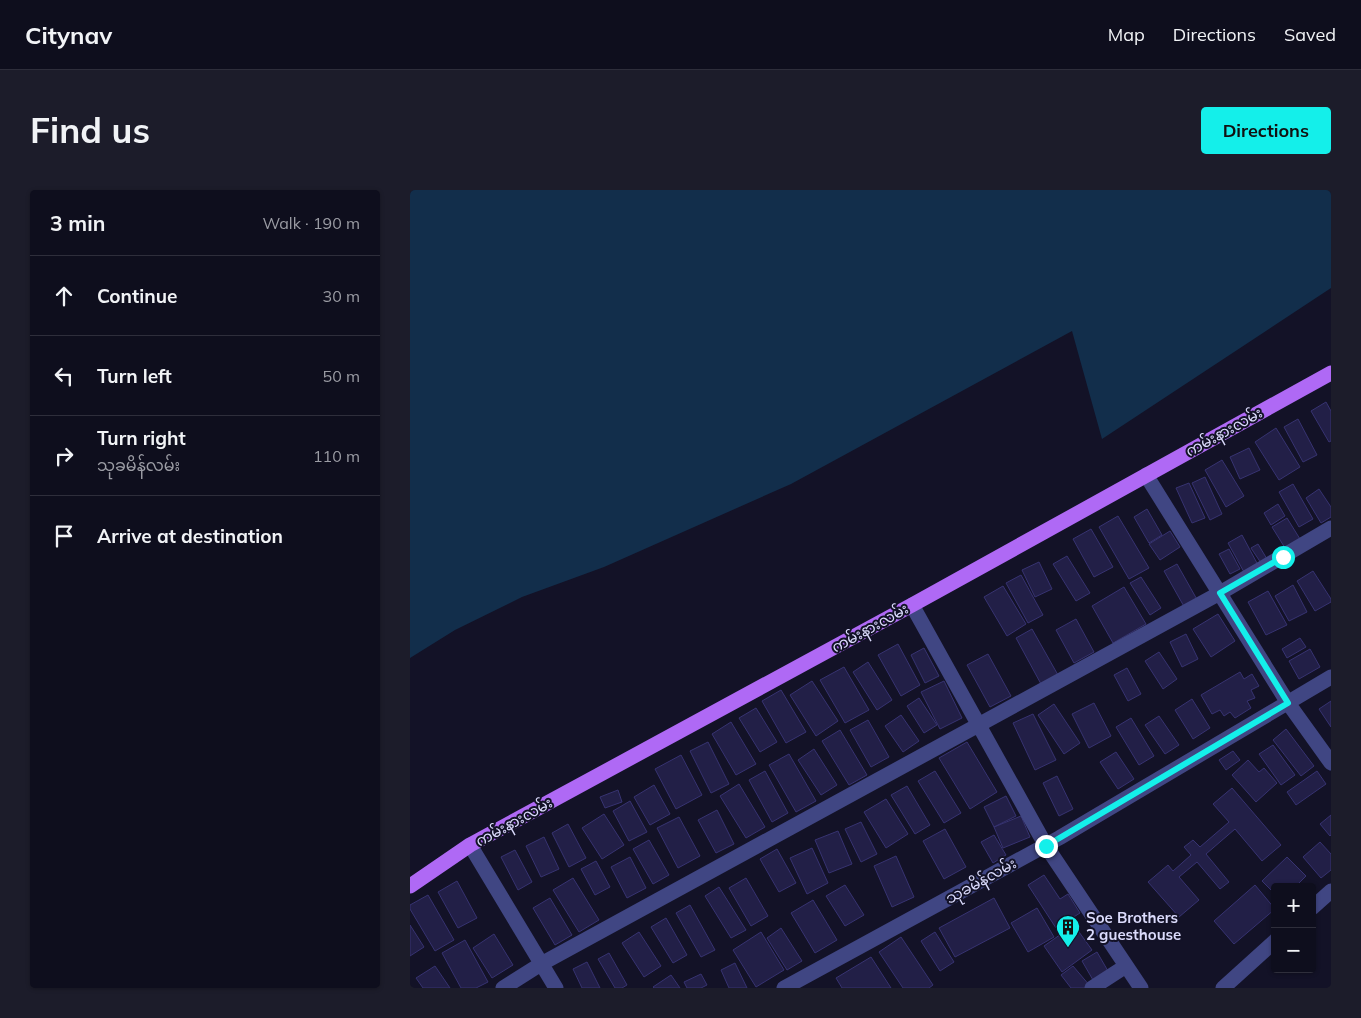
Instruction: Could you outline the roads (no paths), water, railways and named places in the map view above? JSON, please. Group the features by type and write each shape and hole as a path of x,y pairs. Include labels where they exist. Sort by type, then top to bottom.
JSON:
{"main road":[{"name":"ကမ်းနားလမ်း","path":"410,886 470,845 912,605 1331,373"}],"street":[{"path":"1146,475 1288,703 1331,763"},
{"path":"503,988 541,964 1220,593 1331,528"},
{"path":"912,605 1046,846 1141,988"},
{"name":"သုခမိန်လမ်း","path":"784,988 1046,846 1331,677"},
{"path":"470,845 556,988"},
{"path":"1316,904 1331,891"},
{"path":"1223,988 1271,945"},
{"path":"1092,988 1126,966"}],"water":[{"path":"410,190 1331,190 1331,288 1102,439 1072,331 791,484 604,567 522,597 455,630 410,658"}],"place":[{"name":"Soe Brothers 2 guesthouse","path":"1068,948"}]}
